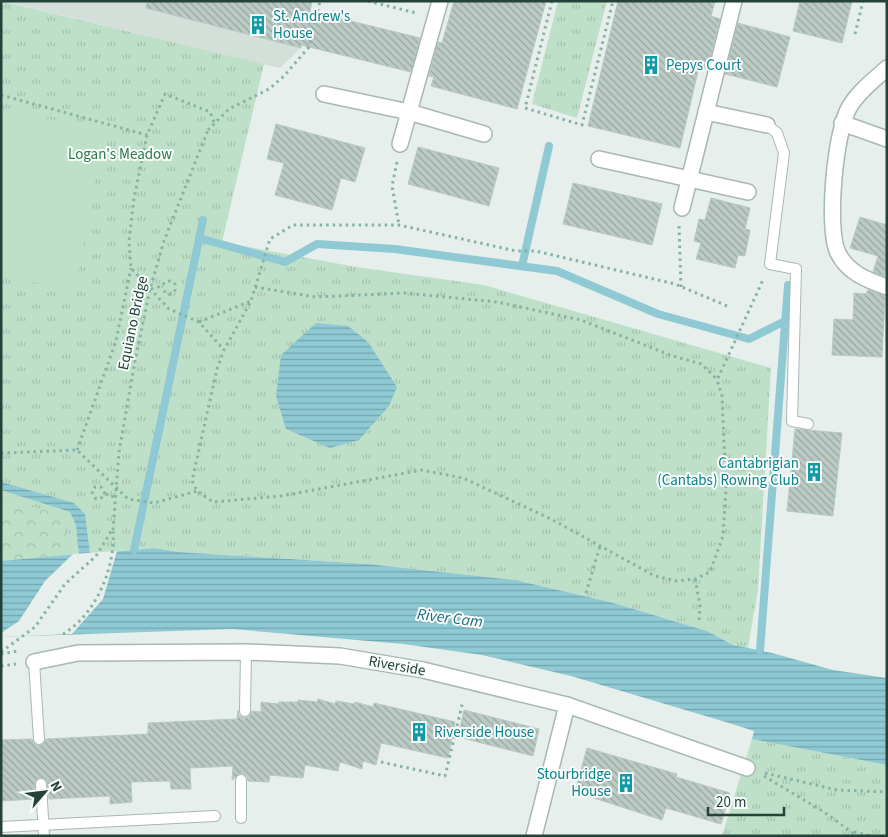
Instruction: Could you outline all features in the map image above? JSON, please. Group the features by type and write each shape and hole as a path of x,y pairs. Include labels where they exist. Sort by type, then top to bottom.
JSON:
{"street":[{"path":"400,144 440,1"},
{"path":"682,208 734,1"},
{"path":"887,68 858,94 842,123 830,209 838,253 858,276 887,287"},
{"path":"324,94 409,112 484,134"},
{"path":"706,112 767,125"},
{"path":"842,123 887,139"},
{"path":"599,159 748,192"},
{"name":"Riverside","path":"34,662 78,653 246,652 340,656 423,670 567,706 747,768"},
{"path":"534,836 567,706"}],"lane":[{"path":"767,125 777,133 784,153 770,264 796,269 792,421 808,424"},
{"path":"245,711 246,652"},
{"path":"34,662 39,739"},
{"path":"241,780 241,818"},
{"path":"41,784 44,836"},
{"path":"1,826 215,816"}],"path":[{"name":"Equiano Bridge","path":"58,637 79,620 100,595 110,565 114,542 114,497 135,361 150,289 164,241 208,130 229,109 269,88 284,76 310,47 320,1"},
{"path":"368,1 435,18"},
{"path":"552,1 525,108 582,125 613,1"},
{"path":"856,34 864,1"},
{"path":"77,450 116,341 131,268 129,242 131,224 147,135 165,94 210,112 214,122"},
{"path":"1,95 147,135"},
{"path":"392,186 399,226"},
{"path":"255,287 316,297 405,293 497,302 581,320 670,355 702,364 717,380 722,396 726,489 724,536 710,572 695,579 677,581 655,576 551,519 463,478 422,470 281,496 214,502 196,491 192,481 217,369 224,350 251,301 255,287 270,239 293,225 399,226 516,251 536,251 681,287 727,306"},
{"path":"678,237 681,287"},
{"path":"717,380 770,264"},
{"path":"131,268 172,311 199,322 224,350"},
{"path":"150,289 162,286 165,282 170,281 175,284 175,290 171,294 166,294 162,286"},
{"path":"199,322 251,301"},
{"path":"1,453 77,450 128,499 133,500 154,503 196,491"},
{"path":"105,494 101,498 96,498 92,492 95,487 101,487 105,494 114,497"},
{"path":"1,653 35,627 66,584 96,556 113,530"},
{"path":"586,593 600,546"},
{"path":"695,579 700,605 698,622"},
{"path":"1,653 21,650"},
{"path":"381,762 445,776 467,680"},
{"path":"747,768 838,790 887,792"},
{"path":"747,768 854,831 872,836"},
{"path":"854,831 857,836"}],"shaded area":[{"path":"3,1 312,1 301,48 280,68"}],"green space":[{"name":"Logan's Meadow","path":"1,1 264,64 222,242 356,267 484,285 771,368 758,590 748,648 733,645 707,631 610,602 515,580 368,564 179,552 154,548 1,561"},
{"path":"558,1 607,1 577,118 532,104"},
{"path":"1,110 105,130 74,290 1,276"},
{"path":"1,500 64,514 67,555 1,561"},
{"path":"752,739 887,765 887,836 722,836"}],"water":[{"path":"316,323 348,326 368,342 397,387 389,406 359,440 330,448 286,429 276,396 281,355"},
{"name":"River Cam","path":"1,482 74,503 85,514 90,554 154,548 179,552 368,564 515,580 610,602 707,631 733,645 772,653 833,670 887,678 887,765 752,739 754,731 729,723 571,676 482,655 403,644 232,629 1,637 1,561 79,554 76,525 70,512 1,490"}],"pier":[{"path":"117,551 103,599 72,634 1,637 1,633 19,621 45,581 73,554"}],"building":[{"path":"147,1 312,1 310,11 420,38 411,72 301,45 301,48 146,8"},
{"path":"454,1 546,1 517,109 431,86 434,77 429,76 438,42 442,43"},
{"name":"Pepys Court","path":"618,1 715,1 711,16 720,19 707,69 699,67 680,148 588,126"},
{"path":"800,1 852,1 842,43 793,31"},
{"path":"738,23 790,37 777,87 725,74"},
{"path":"276,124 365,148 355,182 341,178 332,210 275,195 284,163 267,159"},
{"path":"418,147 499,168 489,206 408,184"},
{"path":"573,183 662,204 652,245 563,224"},
{"path":"711,198 750,208 745,229 750,230 745,256 738,255 735,268 696,259 701,243 694,241 699,219 705,220"},
{"path":"860,217 887,225 885,276 873,272 878,256 850,248"},
{"path":"868,290 885,296 882,357 832,355 834,319 853,320 854,293 866,294"},
{"name":"Cantabrigian (Cantabs) Rowing Club","path":"795,429 842,433 833,516 787,511"},
{"path":"318,699 335,704 336,701 354,704 355,702 373,707 374,703 455,722 448,758 381,743 376,765 363,761 362,769 340,762 338,771 305,765 303,778 270,775 269,782 248,781 247,776 241,773 232,780 233,766 190,768 191,789 171,789 170,781 131,782 132,802 110,804 110,796 49,799 47,781 40,777 35,781 35,799 1,801 1,740 32,739 39,746 46,739 148,734 148,723 237,719 238,710 239,715 244,718 249,717 252,711 261,712 261,702 278,704 279,702 298,702 298,700 317,702"},
{"path":"464,710 539,729 533,756 458,737"},
{"name":"Stourbridge House","path":"587,748 677,774 676,777 730,793 721,824 666,808 662,820 575,792"}],"waterway":[{"path":"522,266 549,146"},
{"path":"134,550 203,220"},
{"path":"199,238 285,262 317,244 395,249 557,271 658,314 749,339 785,321"},
{"path":"760,650 788,285"}],"place":[{"name":"St. Andrew's House","path":"258,25"},
{"name":"Pepys Court","path":"651,65"},
{"name":"Cantabrigian (Cantabs) Rowing Club","path":"814,472"},
{"name":"Riverside House","path":"419,732"},
{"name":"Stourbridge House","path":"626,783"}]}
